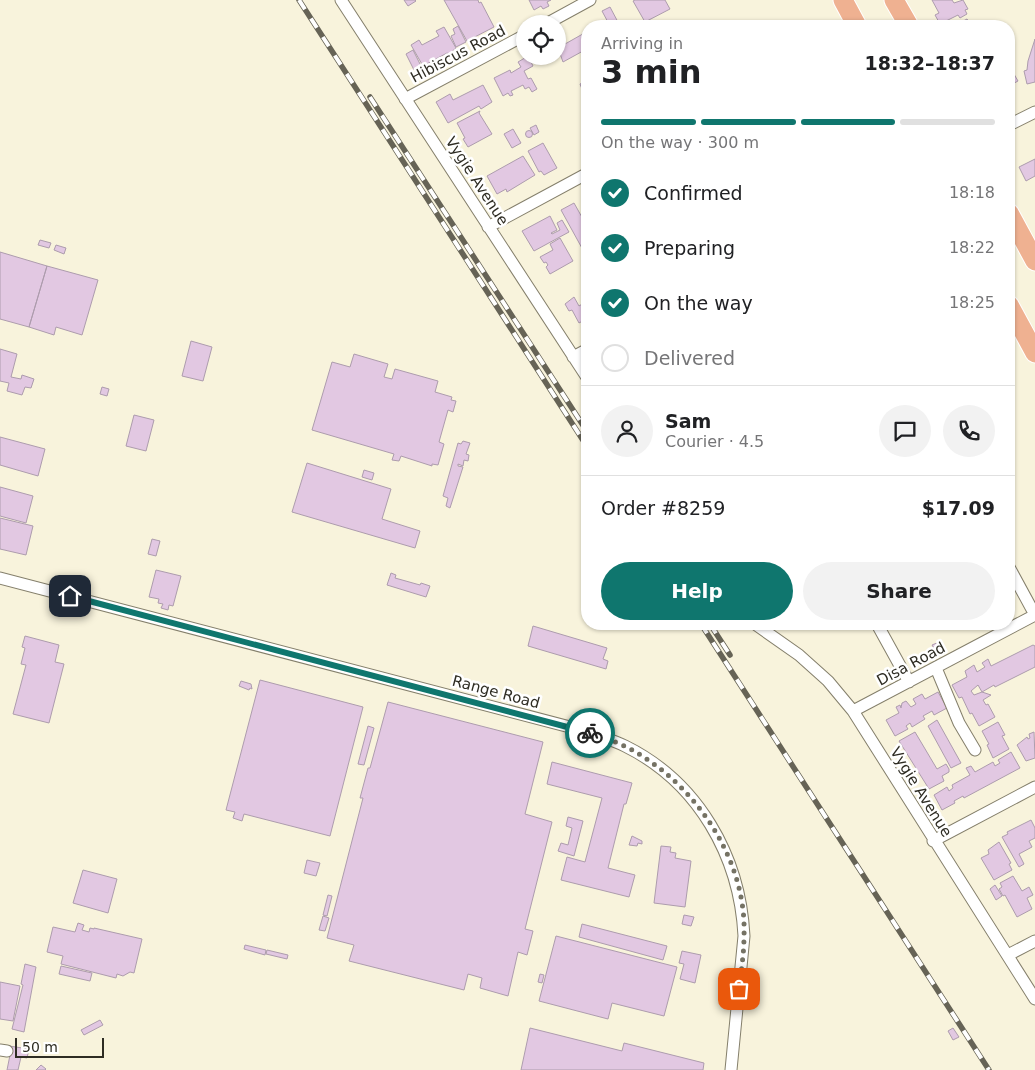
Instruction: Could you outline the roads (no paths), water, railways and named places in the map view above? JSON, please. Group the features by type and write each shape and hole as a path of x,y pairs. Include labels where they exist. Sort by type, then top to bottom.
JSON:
{"main road":[{"path":"843,0 854,20"},
{"path":"894,0 906,20"},
{"path":"1015,224 1035,261"},
{"path":"1015,316 1035,353"}],"street":[{"name":"Vygie Avenue","path":"341,0 581,369"},
{"path":"562,15 590,0"},
{"name":"Hibiscus Road","path":"405,99 516,40"},
{"path":"1015,122 1035,112"},
{"path":"488,227 581,178"},
{"path":"573,357 581,353"},
{"name":"Range Road","path":"0,578 589,732 623,745 641,755 672,778 698,805 718,837 732,868 737,885 744,936 731,1070"},
{"path":"1015,578 1035,615"},
{"name":"Disa Road","path":"1015,626 1035,615"},
{"name":"Vygie Avenue","path":"764,630 799,655 828,681 852,712 1035,999"},
{"path":"880,630 909,682"},
{"name":"Disa Road","path":"852,712 1007,630"},
{"path":"936,668 959,723 975,750"},
{"path":"933,841 1035,787"},
{"path":"1008,955 1035,940"}],"railway":[{"path":"299,0 581,437"},
{"path":"370,97 581,422"},
{"path":"705,630 989,1070"},
{"path":"714,630 730,655"}]}
